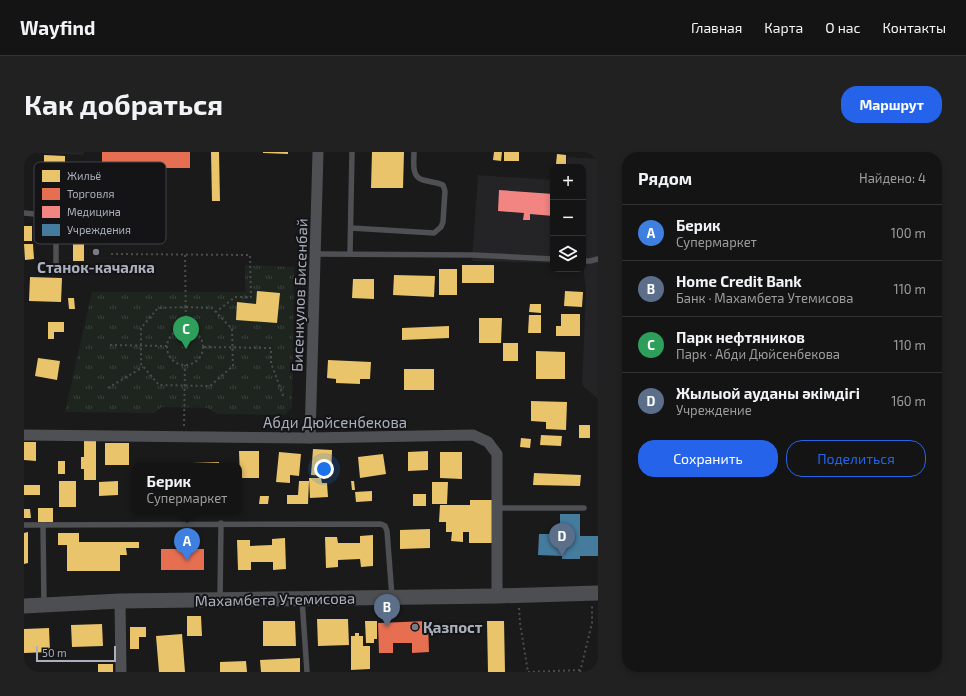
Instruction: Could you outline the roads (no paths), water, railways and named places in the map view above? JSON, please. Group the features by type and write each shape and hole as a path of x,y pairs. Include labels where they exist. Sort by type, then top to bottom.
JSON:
{"street":[{"name":"Бисенкулов Бисенбай","path":"310,438 318,152"},
{"name":"Абди Дюйсенбекова","path":"24,435 310,438 473,435 488,442 497,454 497,596"},
{"name":"Махамбета Утемисова","path":"24,606 120,601 519,596 595,593"},
{"path":"120,601 121,672"}],"lane":[{"path":"350,254 352,152"},
{"path":"351,228 434,233 441,228 443,222 445,191 443,185 436,182 422,180 416,176 414,170 414,152"},
{"path":"24,213 34,214"},
{"path":"56,244 56,268"},
{"path":"315,254 473,255 550,259"},
{"path":"586,261 598,259"},
{"path":"497,508 584,508"},
{"path":"220,600 221,523"},
{"path":"24,525 221,523 381,524 385,526 387,531 392,598"},
{"path":"43,525 44,606"},
{"path":"302,599 307,672"}],"place":[{"name":"Станок-качалка","path":"96,252"},
{"name":"Парк нефтяников","path":"186,349"},
{"name":"Жылыой ауданы әкімдігі","path":"562,556"},
{"name":"Берик","path":"187,561"},
{"name":"Home Credit Bank","path":"387,627"},
{"name":"Қазпост","path":"415,627"}]}
